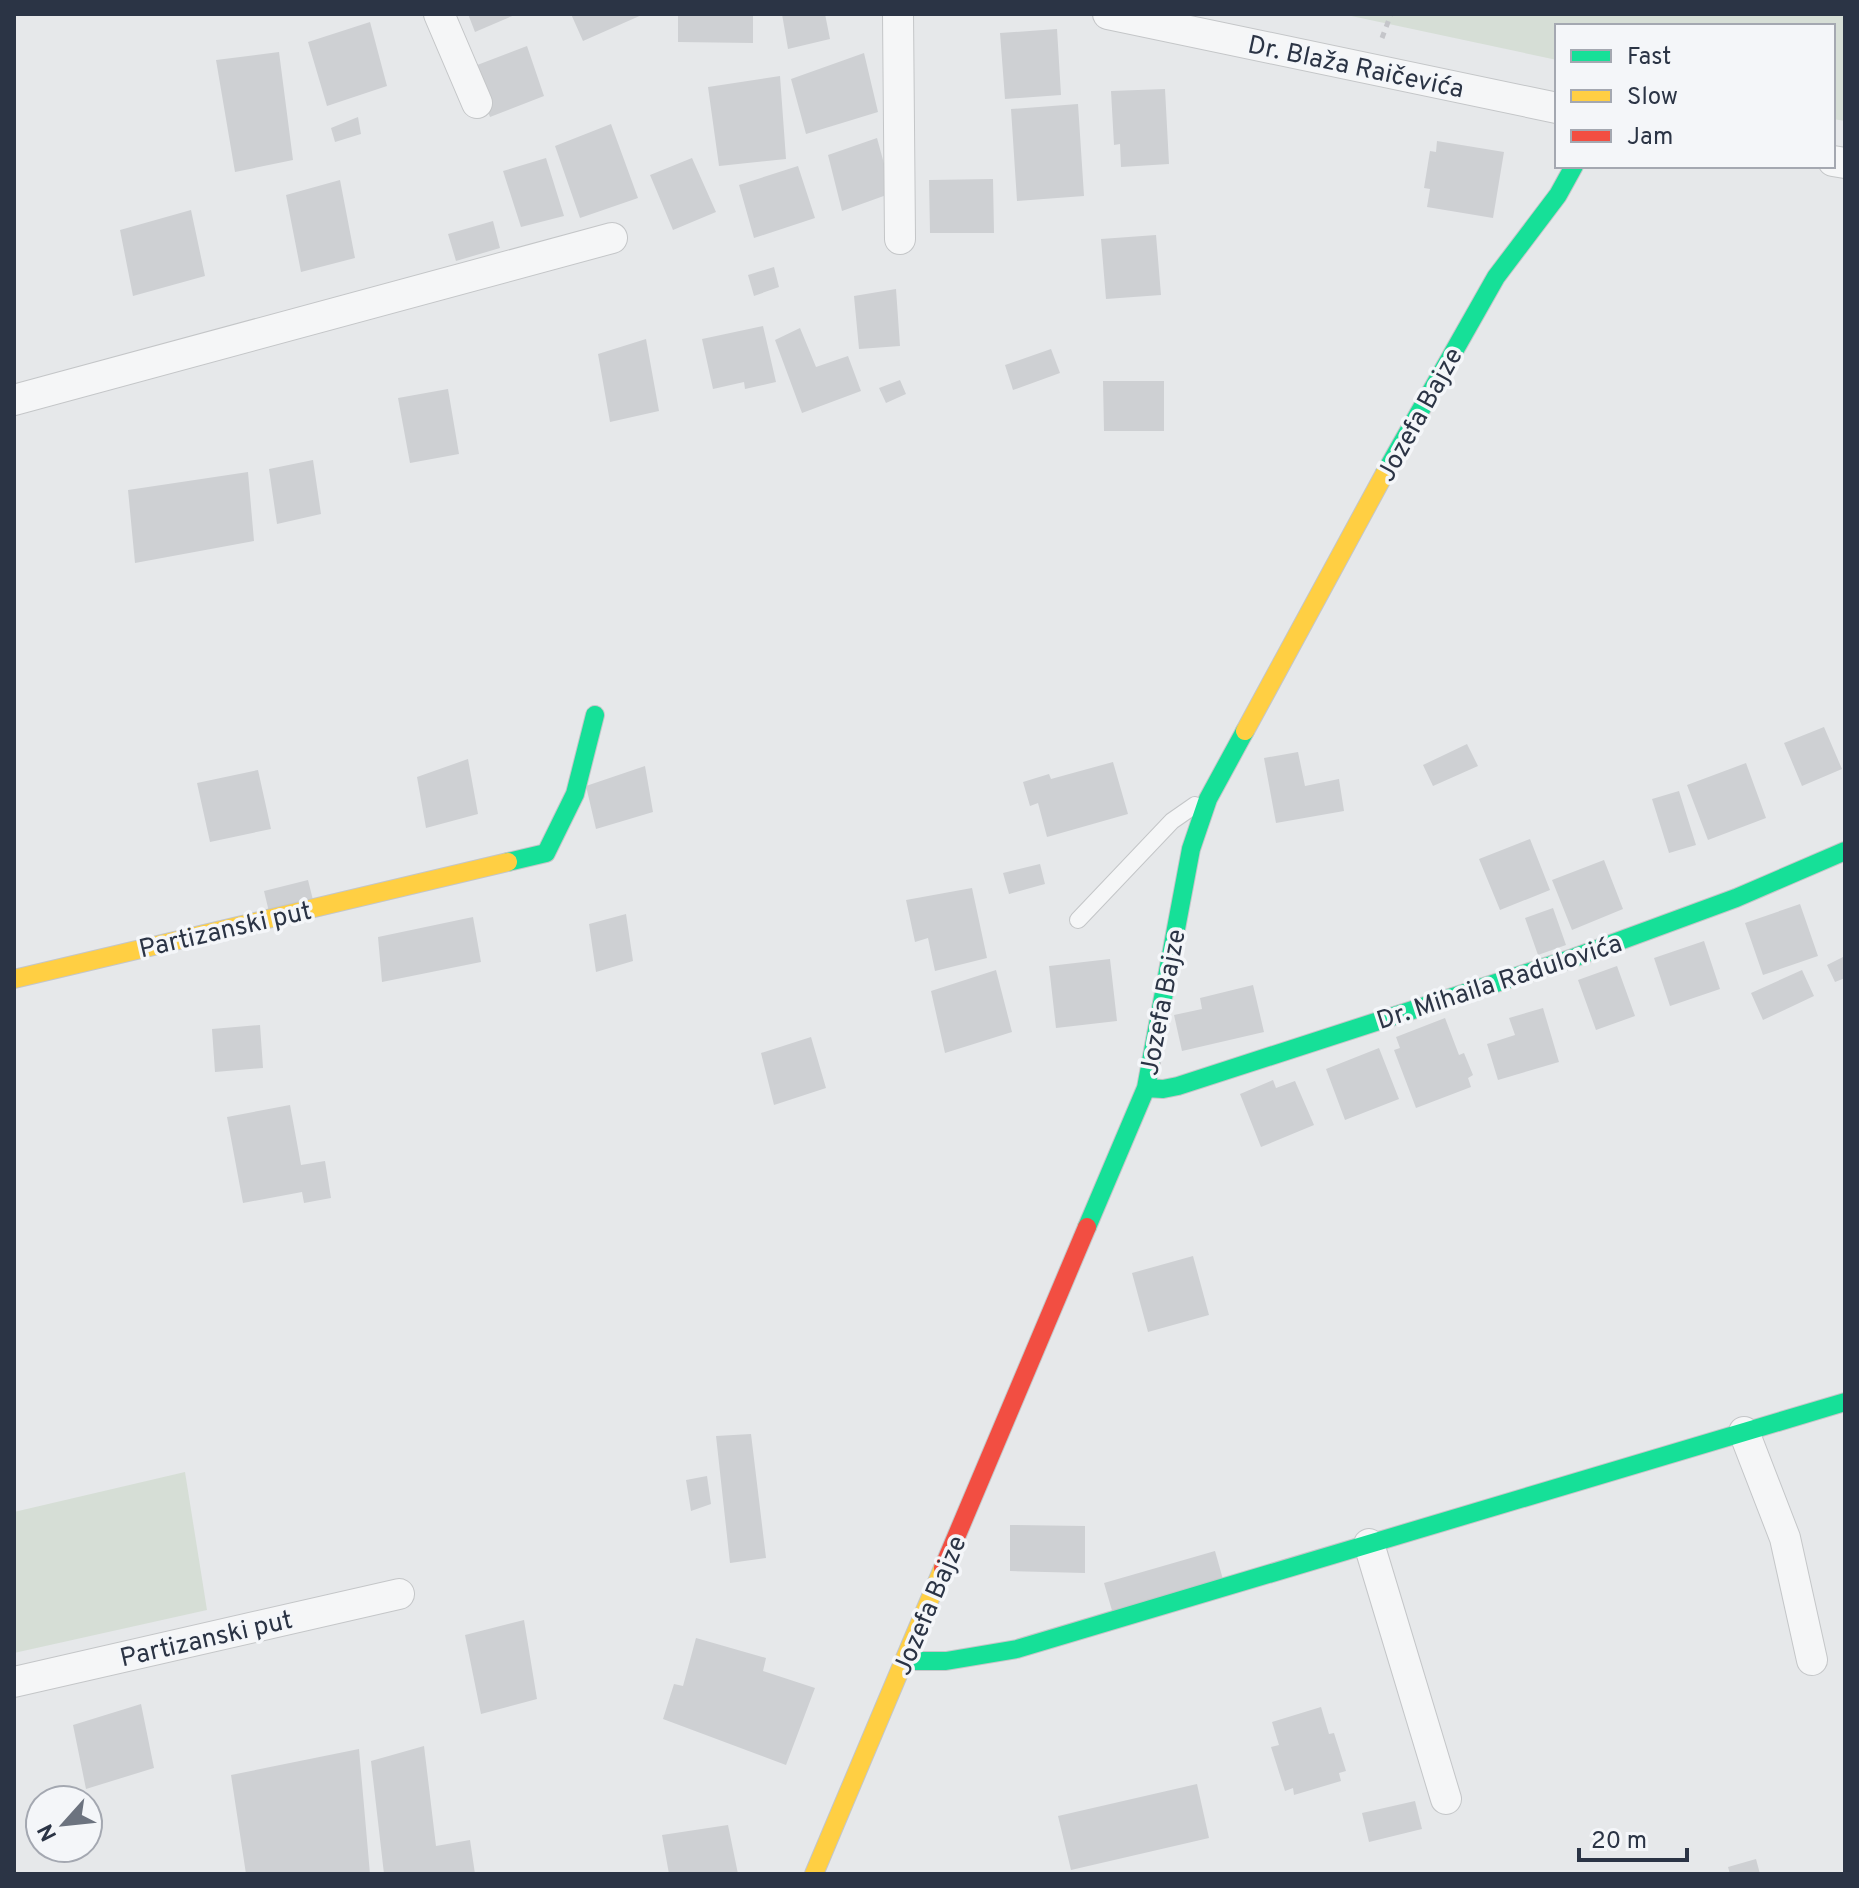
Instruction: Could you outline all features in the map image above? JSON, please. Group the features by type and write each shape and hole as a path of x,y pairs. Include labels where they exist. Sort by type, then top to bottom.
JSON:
{"street":[{"path":"439,14 477,103"},
{"path":"898,14 900,239"},
{"name":"Dr. Blaža Raičevića","path":"1108,14 1555,108"},
{"name":"Jozefa Bajze","path":"814,1874 1146,1088 1191,849 1208,799 1343,549 1496,277 1558,195 1573,168"},
{"path":"14,400 612,238"},
{"name":"Partizanski put","path":"14,979 546,853 575,794 595,715"},
{"name":"Dr. Mihaila Radulovića","path":"1146,1088 1178,1086 1573,958 1736,898 1845,851"},
{"path":"905,1661 946,1661 1017,1649 1845,1402"},
{"path":"1744,1432 1785,1538 1812,1660"},
{"path":"1369,1544 1446,1799"},
{"name":"Partizanski put","path":"14,1682 399,1594"}],"lane":[{"path":"1078,920 1172,821 1208,799"}],"shaded area":[{"path":"1342,14 1845,14 1845,121 1835,119 1835,24 1555,24 1555,60"},
{"path":"185,1472 207,1610 14,1653 14,1512"}],"building":[{"path":"468,14 517,14 475,32"},
{"path":"571,14 644,14 583,41"},
{"path":"678,14 753,14 753,43 678,42"},
{"path":"782,14 825,14 830,39 788,49"},
{"path":"370,22 387,86 327,106 308,42"},
{"path":"1057,29 1061,95 1005,99 1000,33"},
{"path":"527,46 544,96 490,117 472,67"},
{"path":"279,52 293,160 235,172 216,60"},
{"path":"864,53 878,112 806,134 791,79"},
{"path":"780,76 786,159 719,166 708,87"},
{"path":"1165,89 1169,164 1121,167 1120,144 1114,145 1111,91"},
{"path":"1078,104 1084,196 1017,201 1011,109"},
{"path":"358,117 361,134 335,142 331,128"},
{"path":"611,124 638,198 580,218 555,146"},
{"path":"877,138 892,193 842,211 828,155"},
{"path":"1437,141 1504,152 1493,218 1427,207 1430,189 1424,188 1430,151 1436,152"},
{"path":"546,158 564,216 521,227 503,171"},
{"path":"692,158 716,212 673,230 650,175"},
{"path":"798,166 815,218 754,238 739,185"},
{"path":"993,179 994,233 930,233 929,180"},
{"path":"340,180 355,258 301,272 286,195"},
{"path":"191,210 205,276 133,296 120,230"},
{"path":"493,221 500,248 456,261 448,234"},
{"path":"1156,235 1161,295 1106,299 1101,239"},
{"path":"774,267 779,287 754,296 748,275"},
{"path":"896,289 900,346 859,349 854,296"},
{"path":"763,326 776,382 745,389 744,382 713,389 702,339"},
{"path":"800,328 816,367 848,356 861,391 802,413 775,340"},
{"path":"646,339 659,411 610,422 598,354"},
{"path":"1051,349 1060,373 1013,390 1005,365"},
{"path":"900,380 906,394 886,403 879,388"},
{"path":"1103,381 1164,381 1164,431 1104,431"},
{"path":"448,389 459,454 410,463 398,398"},
{"path":"313,460 321,514 277,524 269,469"},
{"path":"248,472 254,541 135,563 128,490"},
{"path":"1824,727 1842,769 1802,786 1784,743"},
{"path":"1467,744 1478,766 1433,786 1423,765"},
{"path":"1298,752 1305,786 1339,779 1344,811 1276,823 1264,758"},
{"path":"468,759 478,814 426,828 417,777"},
{"path":"1113,762 1128,814 1047,837 1038,803 1030,806 1023,782 1049,774 1051,779"},
{"path":"1746,763 1766,818 1708,840 1687,785"},
{"path":"645,766 653,812 596,829 586,786"},
{"path":"258,770 271,829 210,842 197,783"},
{"path":"1679,791 1696,845 1669,853 1652,799"},
{"path":"1530,839 1550,890 1500,910 1479,859"},
{"path":"1604,860 1623,909 1572,930 1552,880"},
{"path":"1040,864 1045,884 1009,894 1003,873"},
{"path":"308,880 313,900 269,912 264,891"},
{"path":"972,888 987,958 935,971 928,938 915,942 906,900"},
{"path":"1800,904 1818,956 1763,975 1745,923"},
{"path":"1553,908 1566,945 1538,955 1525,918"},
{"path":"626,914 633,961 596,972 589,924"},
{"path":"473,917 481,962 382,982 378,937"},
{"path":"1704,941 1720,989 1670,1006 1654,958"},
{"path":"1845,956 1845,978 1835,982 1827,965"},
{"path":"1110,959 1117,1021 1056,1028 1049,966"},
{"path":"1617,966 1635,1016 1596,1030 1578,980"},
{"path":"996,970 1012,1032 945,1053 931,991"},
{"path":"1802,970 1814,996 1763,1020 1751,993"},
{"path":"1253,985 1264,1032 1182,1051 1174,1015 1202,1009 1200,998"},
{"path":"1543,1008 1559,1062 1498,1080 1487,1044 1515,1035 1509,1018"},
{"path":"1445,1018 1459,1055 1464,1053 1473,1075 1468,1078 1471,1087 1416,1108 1394,1050 1400,1048 1396,1037"},
{"path":"260,1025 263,1068 215,1072 212,1029"},
{"path":"811,1037 826,1088 774,1105 761,1053"},
{"path":"1379,1048 1399,1099 1345,1120 1326,1069"},
{"path":"1273,1080 1276,1088 1295,1081 1314,1125 1261,1147 1240,1094"},
{"path":"290,1105 301,1165 325,1161 331,1198 304,1203 302,1192 243,1203 227,1117"},
{"path":"1193,1256 1209,1315 1148,1332 1132,1273"},
{"path":"751,1434 766,1558 730,1563 716,1436"},
{"path":"707,1476 711,1504 691,1511 686,1480"},
{"path":"1010,1525 1085,1526 1085,1573 1010,1571"},
{"path":"1215,1551 1224,1583 1113,1614 1104,1583"},
{"path":"524,1620 537,1699 481,1714 465,1635"},
{"path":"696,1638 766,1658 763,1671 815,1688 786,1765 663,1719 674,1684 683,1686"},
{"path":"141,1704 154,1768 102,1784 85,1784 73,1725"},
{"path":"1321,1707 1329,1734 1334,1733 1346,1771 1339,1773 1341,1781 1294,1795 1293,1788 1285,1791 1271,1747 1279,1745 1272,1722"},
{"path":"424,1746 436,1846 470,1840 475,1874 384,1874 371,1761"},
{"path":"359,1749 370,1874 246,1874 231,1775"},
{"path":"1197,1784 1209,1838 1071,1870 1058,1816"},
{"path":"1415,1801 1422,1829 1369,1842 1362,1813"},
{"path":"728,1825 738,1874 669,1874 662,1835"},
{"path":"1756,1859 1760,1874 1730,1874 1728,1867"}],"traffic: fast":[{"path":"1385,473 1496,277 1558,195 1573,168"},
{"path":"508,862 546,853 575,794 595,715"},
{"path":"1087,1227 1146,1088 1191,849 1208,799 1245,731"},
{"path":"1146,1088 1178,1086 1573,958 1736,898 1845,851"},
{"path":"905,1661 946,1661 1017,1649 1845,1402"}],"traffic: slow":[{"path":"1245,731 1385,473"},
{"path":"14,979 508,862"},
{"path":"814,1874 943,1568"}],"traffic: jam":[{"path":"943,1568 1087,1227"}]}
